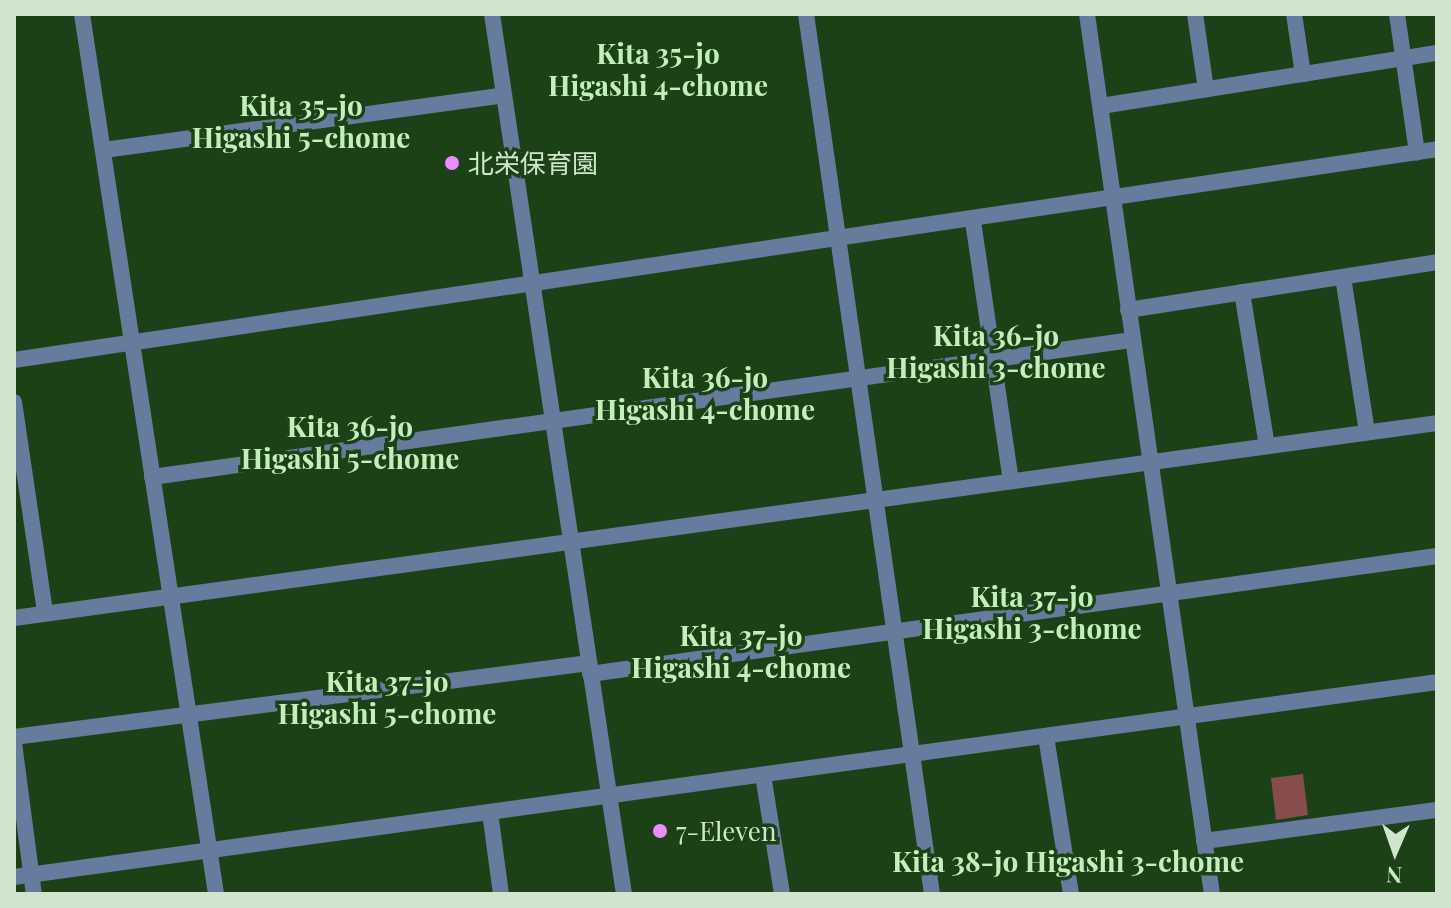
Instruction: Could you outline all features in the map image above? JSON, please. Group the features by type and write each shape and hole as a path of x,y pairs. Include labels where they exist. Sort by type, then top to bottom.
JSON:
{"street":[{"path":"82,14 216,894"},
{"path":"492,14 624,894"},
{"path":"806,14 932,894"},
{"path":"1087,14 1212,894"},
{"path":"1195,14 1206,89"},
{"path":"1294,14 1303,74"},
{"path":"1397,14 1417,153"},
{"path":"1101,106 1437,53"},
{"path":"104,150 503,95"},
{"path":"14,360 532,282 1115,200 1437,149"},
{"path":"973,221 1011,481"},
{"path":"1128,310 1437,262"},
{"path":"1343,277 1367,432"},
{"path":"1242,292 1267,446"},
{"path":"152,477 858,372 1132,340"},
{"path":"14,402 45,613"},
{"path":"14,618 1437,423"},
{"path":"34,894 14,740 190,713 894,633 1437,556"},
{"path":"14,877 1437,682"},
{"path":"1046,736 1071,894"},
{"path":"763,775 782,894"},
{"path":"1204,841 1437,810"},
{"path":"490,812 501,894"}],"shaded area":[{"path":"1303,774 1308,815 1276,820 1271,778"}],"place":[{"name":"北栄保育園","path":"452,163"},
{"name":"7-Eleven","path":"660,831"}],"district":[{"name":"Kita 35-jo Higashi 4-chome","path":"658,69"},
{"name":"Kita 35-jo Higashi 5-chome","path":"301,121"},
{"name":"Kita 36-jo Higashi 3-chome","path":"996,351"},
{"name":"Kita 36-jo Higashi 4-chome","path":"705,393"},
{"name":"Kita 36-jo Higashi 5-chome","path":"350,442"},
{"name":"Kita 37-jo Higashi 3-chome","path":"1032,612"},
{"name":"Kita 37-jo Higashi 4-chome","path":"741,651"},
{"name":"Kita 37-jo Higashi 5-chome","path":"387,697"},
{"name":"Kita 38-jo Higashi 3-chome","path":"1068,861"}]}
